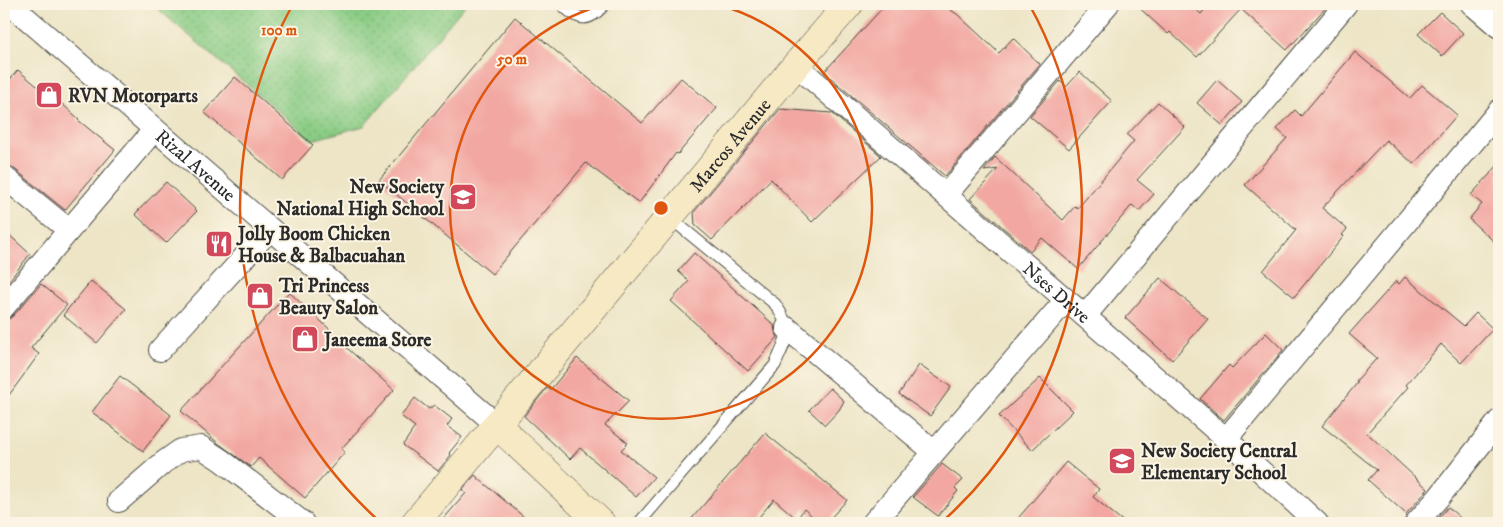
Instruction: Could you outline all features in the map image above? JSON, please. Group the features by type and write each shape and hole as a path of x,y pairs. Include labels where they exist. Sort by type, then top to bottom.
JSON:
{"street":[{"name":"Rizal Avenue","path":"10,4 497,425"},
{"path":"946,196 1108,4"},
{"path":"1085,316 1346,4"},
{"path":"1472,4 1499,27"},
{"name":"Marcos Avenue","path":"415,523 796,65 842,6"},
{"name":"Nses Drive","path":"796,65 1226,439 1317,523"},
{"path":"1226,439 1499,111"},
{"path":"4,308 154,130"},
{"path":"4,177 69,230"},
{"path":"160,350 270,229"},
{"path":"873,523 1066,300"},
{"path":"787,328 934,452"},
{"path":"1416,523 1499,421"},
{"path":"497,425 601,523"},
{"path":"119,501 164,462 181,450 200,447 221,460 302,523"}],"lane":[{"path":"561,4 572,15 584,19 596,15 605,4"},
{"path":"639,523 775,365 787,337 786,320 775,304 669,217"}],"green space":[{"path":"152,4 466,4 364,126 312,140"}],"building":[{"path":"886,4 941,4 957,14 999,53 1013,38 1040,64 945,176 824,72"},
{"path":"1135,4 1190,4 1201,14 1209,4 1329,4 1287,50 1241,9 1197,57"},
{"path":"1440,12 1463,33 1442,56 1418,34"},
{"path":"515,17 642,123 681,78 717,108 678,154 676,153 639,203 586,163 492,274 379,180"},
{"path":"1355,52 1410,98 1422,85 1457,115 1414,164 1386,140 1322,208 1347,229 1342,235 1344,236 1294,297 1263,271 1296,230 1245,185 1287,138 1277,129 1295,110 1301,116"},
{"path":"18,70 58,104 60,102 78,120 115,150 65,210 12,167 4,164 4,86"},
{"path":"1080,72 1112,101 1069,149 1030,116 1060,81 1066,87"},
{"path":"235,77 313,145 282,180 204,112"},
{"path":"1217,80 1242,102 1222,125 1197,103"},
{"path":"1158,102 1185,127 1137,180 1154,194 1139,211 1132,205 1078,269 1042,238 1030,251 970,199 998,169 984,171 995,157 1063,220 1075,206 1078,208 1134,141 1127,135"},
{"path":"780,109 832,113 881,156 812,222 771,179 712,240 695,225 694,212"},
{"path":"1499,164 1499,246 1469,219 1482,204 1471,195"},
{"path":"166,182 197,211 166,243 135,214"},
{"path":"4,230 30,254 4,287"},
{"path":"694,253 774,325 778,337 748,371 671,301 689,281 678,271"},
{"path":"1405,277 1464,326 1476,313 1493,329 1461,363 1441,344 1406,385 1408,387 1367,433 1428,489 1406,514 1368,480 1377,470 1322,426 1358,382 1356,381 1377,358 1349,334 1396,281 1399,284"},
{"path":"1160,278 1208,319 1172,360 1125,318"},
{"path":"91,281 126,309 97,343 63,315"},
{"path":"41,284 67,305 31,348 39,354 4,402 4,320 14,315"},
{"path":"289,292 394,390 341,449 345,452 305,498 259,458 251,467 218,443 181,411"},
{"path":"1266,333 1283,350 1224,420 1200,399 1229,365 1232,368"},
{"path":"577,358 629,401 605,425 628,443 621,450 654,477 636,497 580,448 570,459 524,416 547,388 550,390"},
{"path":"919,365 951,387 930,416 899,394"},
{"path":"120,376 171,415 143,451 92,412"},
{"path":"1040,378 1073,411 1032,450 999,416"},
{"path":"830,388 844,401 839,410 825,425 809,410"},
{"path":"415,398 429,409 434,405 452,419 447,426 462,437 438,471 403,445 415,427 401,416"},
{"path":"765,433 847,500 826,523 820,523 804,509 797,519 774,499 754,523 688,523"},
{"path":"1066,462 1099,489 1093,497 1125,523 1014,523"},
{"path":"942,464 963,480 955,488 958,491 938,516 913,497"},
{"path":"475,475 531,523 440,523 466,493 462,490"},
{"path":"1448,507 1466,523 1435,522"}],"place":[{"name":"RVN Motorparts","path":"49,95"},
{"name":"New Society National High School","path":"463,197"},
{"name":"Jolly Boom Chicken House & Balbacuahan","path":"219,244"},
{"name":"Tri Princess Beauty Salon","path":"260,296"},
{"name":"Janeema Store","path":"305,339"},
{"name":"New Society Central Elementary School","path":"1122,461"}]}
